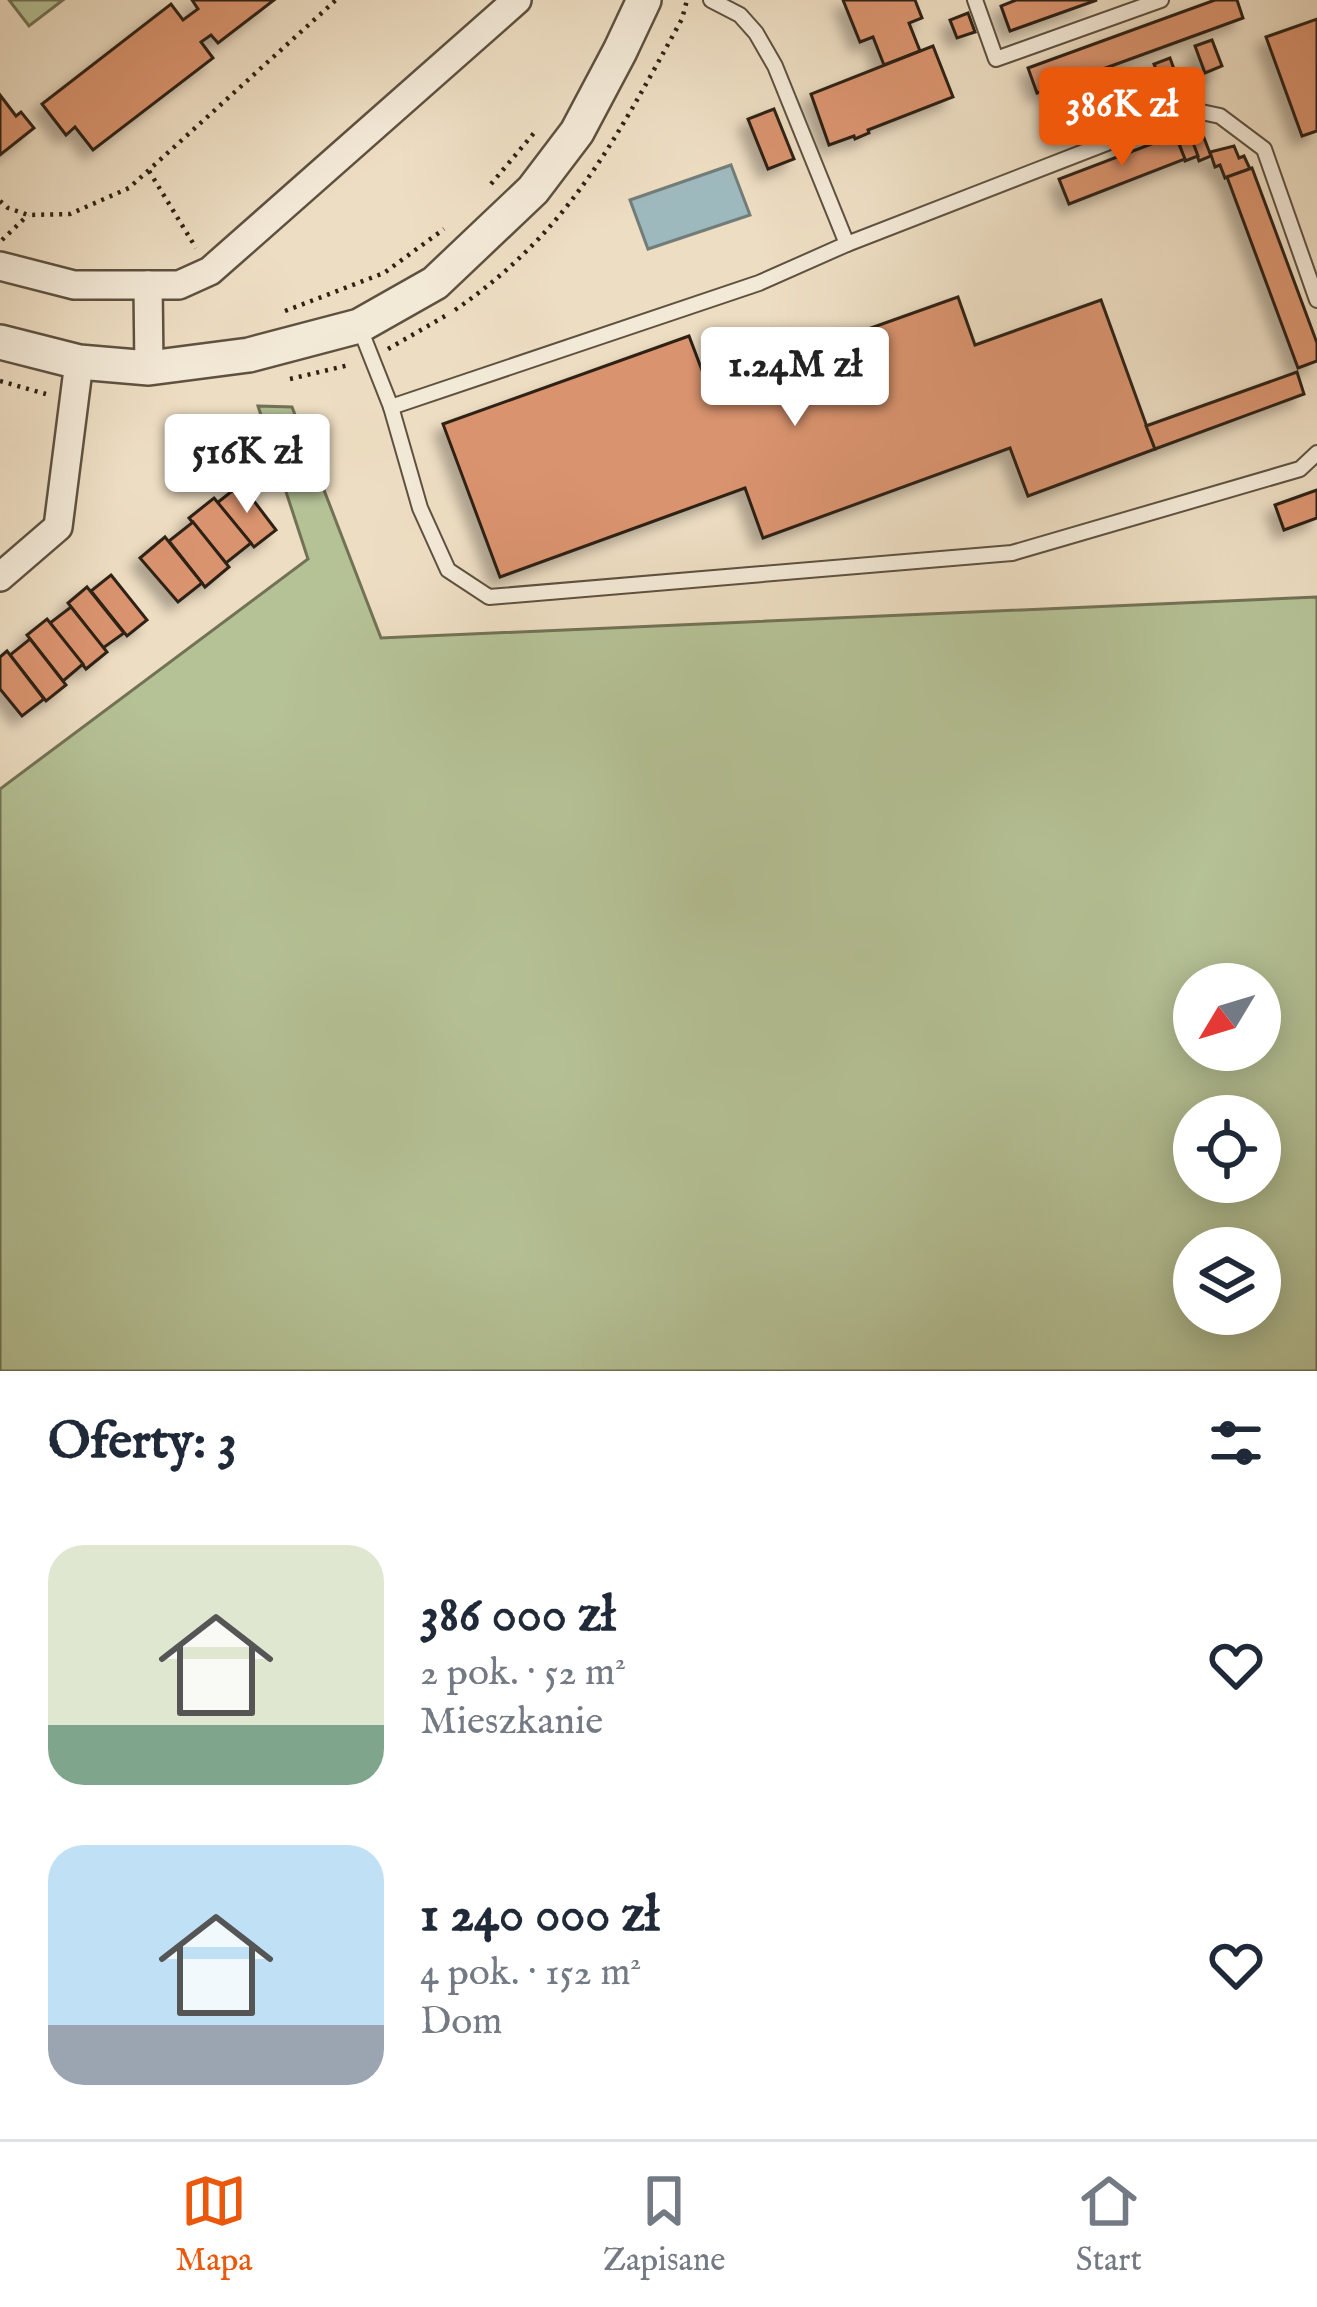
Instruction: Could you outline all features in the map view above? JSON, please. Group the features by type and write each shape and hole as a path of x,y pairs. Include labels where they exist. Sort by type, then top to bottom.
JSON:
{"street":[{"path":"0,266 74,285 179,285 210,271 517,0"},
{"path":"0,342 79,362 148,368 248,355 359,326 435,283 533,190 577,133 644,0"},
{"path":"148,285 148,368"},
{"path":"0,577 58,526 79,362"}],"lane":[{"path":"711,0 743,8 775,66 847,244"},
{"path":"975,0 996,59 1161,0"},
{"path":"391,407 759,283 1192,110 1220,116 1264,149 1317,299"},
{"path":"359,326 391,407 420,508 448,569 489,597 1012,553 1300,469 1317,453"}],"path":[{"path":"0,201 28,215 70,214 129,188 336,0"},
{"path":"479,196 541,125"},
{"path":"149,171 210,271"},
{"path":"0,242 28,215"},
{"path":"268,316 384,273 454,220"},
{"path":"0,381 52,395"}],"green space":[{"path":"9,0 63,0 29,26"},
{"path":"258,406 292,407 381,638 1317,597 1317,1371 0,1371 0,789 308,559"}],"water":[{"path":"731,165 750,215 648,249 630,200"}],"building":[{"path":"192,0 274,0 218,43 211,35 201,42 213,58 93,150 75,127 66,135 42,104 171,4 183,20 198,9"},
{"path":"843,0 915,0 922,18 909,23 920,51 884,65 873,37 860,42"},
{"path":"1016,0 1097,0 1010,31 1001,6"},
{"path":"1215,0 1237,0 1243,18 1037,93 1028,68"},
{"path":"968,13 975,32 957,38 950,20"},
{"path":"1317,19 1317,131 1302,136 1266,37"},
{"path":"1212,40 1222,66 1205,73 1195,46"},
{"path":"933,46 953,97 855,139 829,145 811,94"},
{"path":"1170,58 1179,83 1164,88 1154,64"},
{"path":"0,95 16,116 21,112 34,128 0,155"},
{"path":"774,109 794,159 768,169 748,119"},
{"path":"1201,130 1211,156 1199,161 1189,134"},
{"path":"1189,132 1198,156 1185,161 1177,137"},
{"path":"1175,135 1185,159 1069,204 1059,179"},
{"path":"1234,146 1250,169 1225,178 1210,152"},
{"path":"1252,168 1317,343 1317,361 1298,368 1227,177"},
{"path":"958,297 975,345 1101,300 1155,449 1028,496 1010,448 763,538 745,488 500,577 443,424 689,336 708,386"},
{"path":"1297,372 1304,394 1155,449 1146,426"},
{"path":"241,484 276,530 254,547 217,503"},
{"path":"1317,490 1317,518 1284,530 1275,505"},
{"path":"214,498 251,543 226,563 189,518"},
{"path":"193,522 229,567 205,587 169,541"},
{"path":"165,537 202,583 178,602 140,558"},
{"path":"111,575 147,620 127,636 91,591"},
{"path":"87,587 124,633 103,648 68,603"},
{"path":"71,607 107,652 86,669 50,623"},
{"path":"47,619 83,664 63,681 27,635"},
{"path":"30,639 66,685 46,701 10,655"},
{"path":"7,651 44,699 22,716 0,689 0,657"}]}
